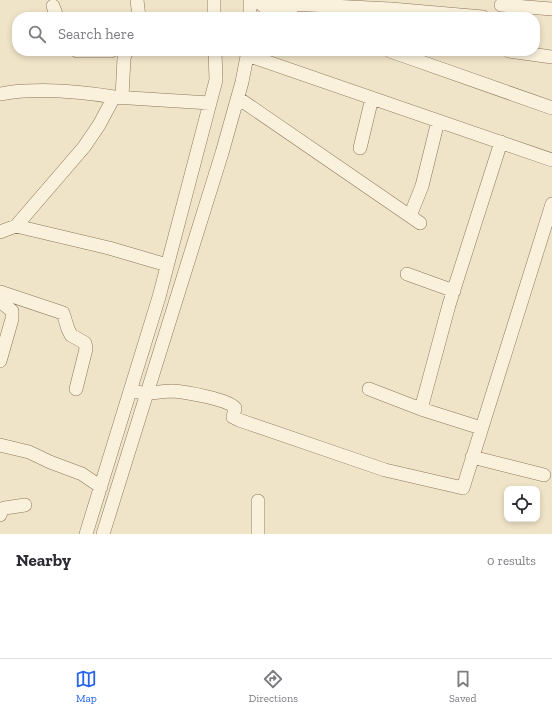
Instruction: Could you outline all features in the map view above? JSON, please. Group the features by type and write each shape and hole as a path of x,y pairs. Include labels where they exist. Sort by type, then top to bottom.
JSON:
{"street":[{"path":"137,0 138,12"},
{"path":"214,0 214,12"},
{"path":"250,1 250,12"},
{"path":"250,1 280,12"},
{"path":"250,1 426,12"},
{"path":"501,7 552,9"},
{"path":"540,55 552,57"},
{"path":"0,232 16,226 84,147 118,97 125,56"},
{"path":"86,534 167,265 216,80 215,56"},
{"path":"102,534 217,168 238,98 246,56"},
{"path":"255,56 552,160"},
{"path":"404,56 552,108"},
{"path":"0,94 24,90 62,91 85,92 118,97 210,103"},
{"path":"238,98 415,219 438,121"},
{"path":"360,148 372,98"},
{"path":"421,409 454,291 501,142"},
{"path":"130,391 146,393 172,391 222,401 232,405 235,408 233,417 239,420 385,470 463,488 552,204"},
{"path":"16,226 109,248 167,265"},
{"path":"407,274 454,291"},
{"path":"0,292 63,312 71,335 85,343 86,349 76,389"},
{"path":"0,301 12,311 12,319 0,361"},
{"path":"369,389 421,409 481,428"},
{"path":"0,445 29,452 82,474 101,487"},
{"path":"472,457 544,475"},
{"path":"258,501 258,534"},
{"path":"0,515 2,509 25,505"}]}
